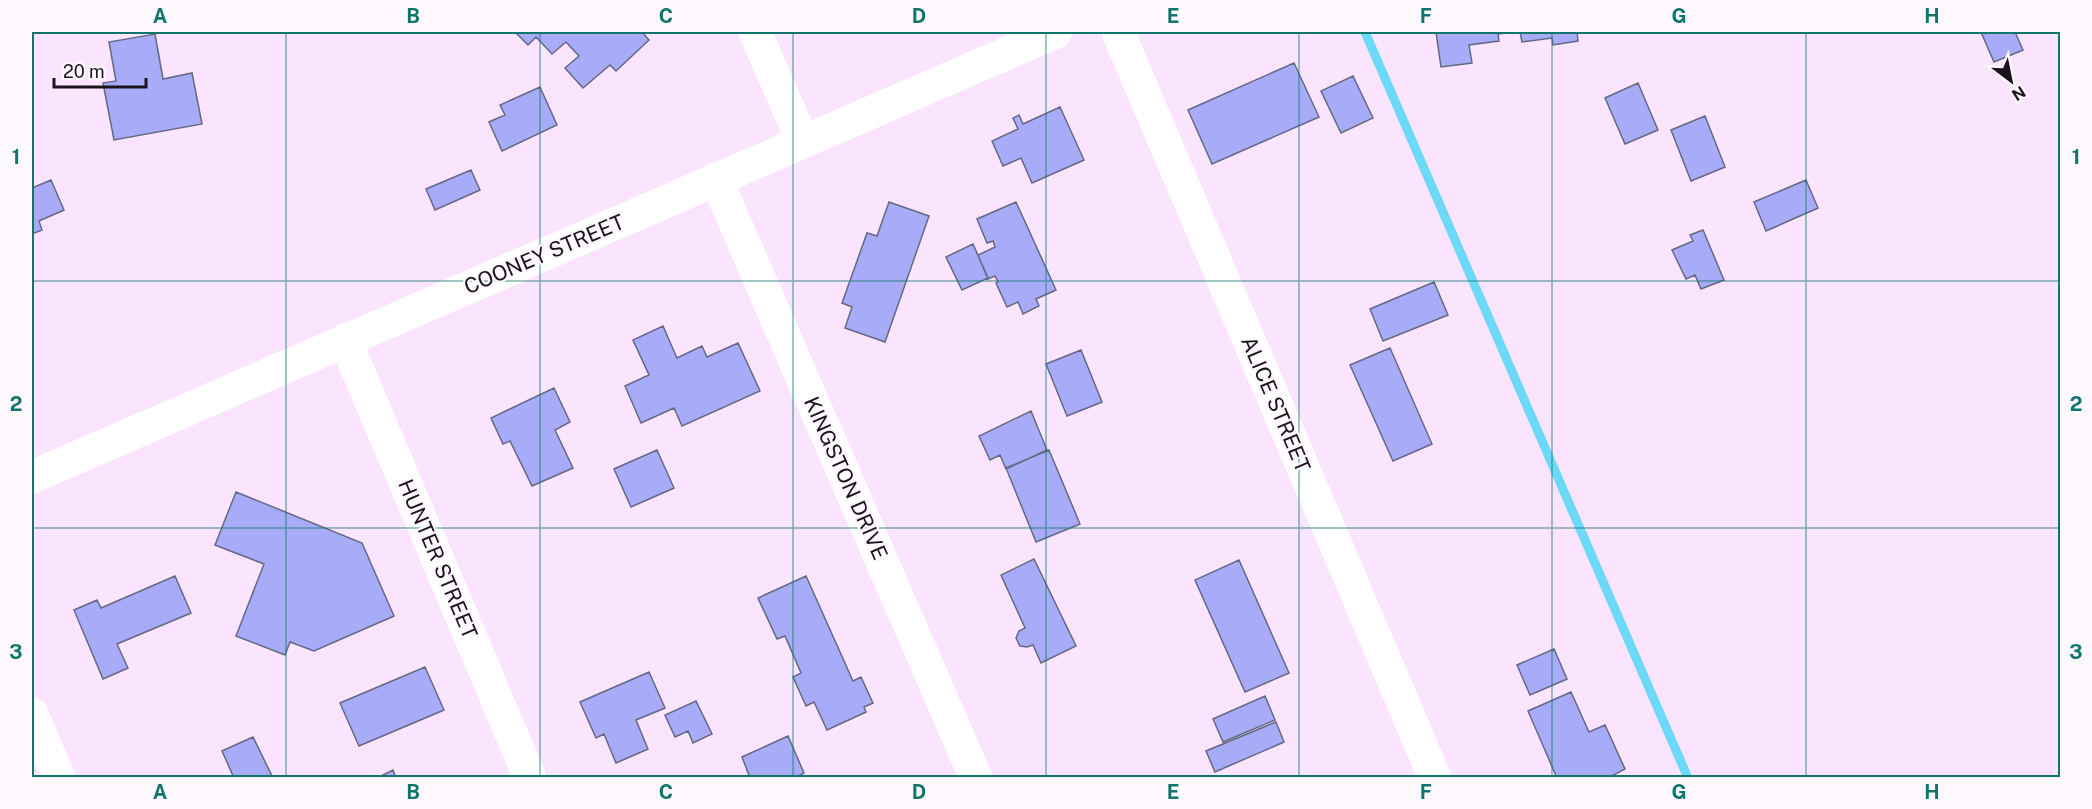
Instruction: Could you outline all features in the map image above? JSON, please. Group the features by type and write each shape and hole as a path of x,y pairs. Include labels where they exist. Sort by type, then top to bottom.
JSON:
{"street":[{"path":"755,32 803,142"},
{"name":"COONEY STREET","path":"32,477 1056,32"},
{"name":"ALICE STREET","path":"1118,32 1435,777"},
{"name":"KINGSTON DRIVE","path":"716,179 976,777"},
{"name":"HUNTER STREET","path":"345,340 530,777"},
{"path":"32,714 59,777"}],"building":[{"path":"515,32 642,32 649,40 616,71 610,65 583,88 565,68 579,56 566,42 552,54 536,37 528,45"},
{"path":"1436,32 1514,32 1498,34 1499,41 1469,45 1472,63 1441,67"},
{"path":"1520,32 1577,32 1578,41 1553,45 1552,38 1522,42"},
{"path":"1981,32 2015,32 2023,50 1994,62"},
{"path":"155,34 163,79 192,73 202,124 114,140 103,83 116,81 109,42"},
{"path":"1294,63 1319,117 1212,164 1188,110"},
{"path":"1353,76 1373,118 1341,133 1321,91"},
{"path":"1638,83 1658,130 1625,144 1605,98"},
{"path":"540,87 557,125 502,151 489,122 505,115 500,105"},
{"path":"1060,107 1084,160 1032,183 1021,158 1003,166 992,141 1018,129 1013,118 1019,115 1023,124"},
{"path":"1705,116 1725,167 1691,181 1671,130"},
{"path":"471,170 480,190 435,210 426,189"},
{"path":"51,180 64,210 39,221 42,230 32,234 32,188"},
{"path":"1806,180 1818,208 1766,231 1754,202"},
{"path":"889,202 929,216 885,342 845,328 852,307 842,303 867,233 877,236"},
{"path":"1016,202 1056,290 1036,299 1039,306 1023,314 1018,302 1007,307 995,276 988,279 978,255 995,247 993,241 987,243 977,219"},
{"path":"1703,230 1724,280 1701,289 1695,275 1686,279 1672,250 1693,241 1690,235"},
{"path":"973,244 988,278 962,290 946,257"},
{"path":"1434,282 1448,315 1383,341 1370,309"},
{"path":"663,326 677,358 702,346 707,357 738,343 760,391 682,426 674,408 641,423 625,386 649,375 633,340"},
{"path":"1390,348 1432,444 1393,461 1350,365"},
{"path":"1081,350 1102,402 1067,416 1046,364"},
{"path":"554,388 570,422 555,430 573,468 532,486 510,441 503,444 491,418"},
{"path":"1031,411 1047,450 1006,469 1000,455 990,460 979,436"},
{"path":"657,450 674,488 631,507 614,469"},
{"path":"1049,450 1080,524 1036,542 1006,468"},
{"path":"236,492 362,543 394,616 314,651 290,642 285,655 236,636 264,564 215,545"},
{"path":"1034,559 1076,646 1041,663 1033,645 1020,646 1016,638 1019,631 1025,628 1001,575"},
{"path":"1239,560 1289,673 1245,692 1195,580"},
{"path":"175,576 191,613 117,644 128,668 103,679 74,610 97,600 101,608"},
{"path":"806,576 853,681 861,677 873,703 864,707 866,712 827,730 814,702 806,706 793,677 801,673 785,636 777,639 758,598"},
{"path":"1554,649 1567,679 1530,695 1517,665"},
{"path":"425,667 444,710 359,746 340,703"},
{"path":"649,672 665,708 636,720 648,749 616,763 604,734 596,738 580,702"},
{"path":"1571,692 1589,732 1605,725 1625,769 1608,778 1557,778 1528,711"},
{"path":"1265,696 1275,720 1223,742 1213,719"},
{"path":"696,701 712,734 693,743 688,731 675,737 665,715"},
{"path":"1276,722 1284,742 1215,772 1206,751"},
{"path":"788,736 804,773 795,778 750,778 742,757"},
{"path":"253,737 273,778 234,778 222,751"},
{"path":"393,770 396,778 377,778"}],"waterway":[{"path":"1365,32 1688,778"}]}
